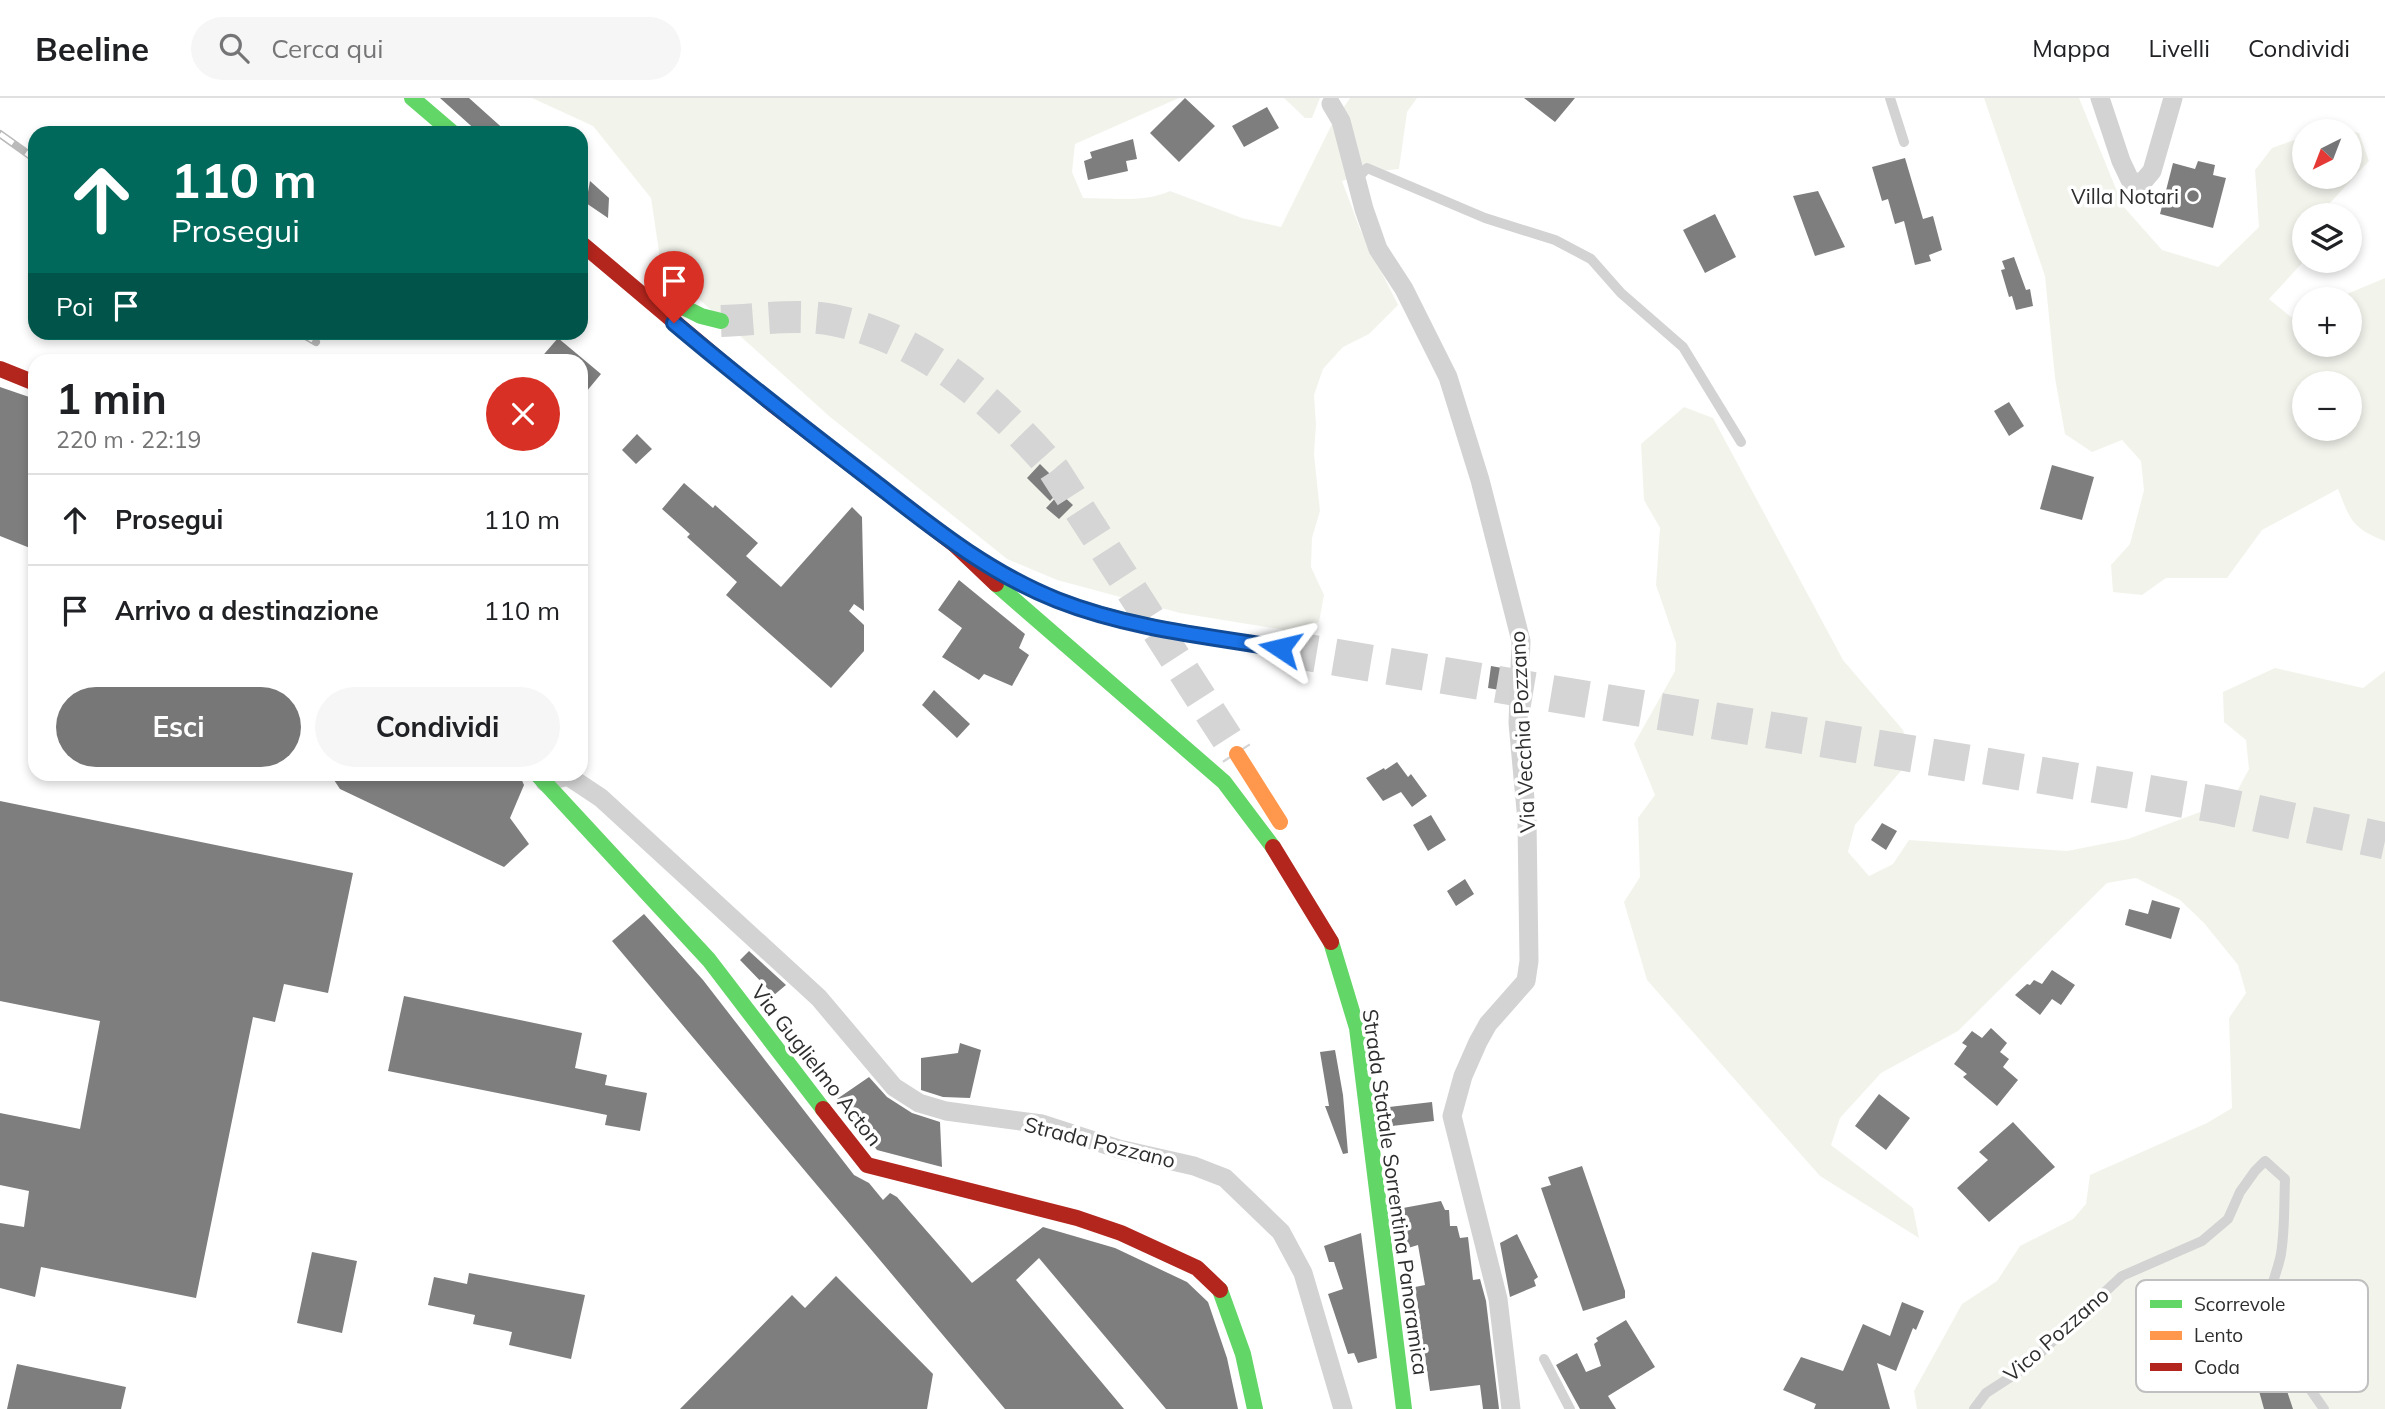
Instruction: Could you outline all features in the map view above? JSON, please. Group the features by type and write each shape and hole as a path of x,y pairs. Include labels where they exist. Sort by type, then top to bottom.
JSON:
{"main road":[{"path":"412,98 445,126"},
{"path":"588,249 773,405 955,545 1008,595 1224,782 1253,814 1280,854 1331,942"},
{"path":"617,275 701,316 721,321"},
{"path":"0,369 28,380"},
{"path":"955,545 1027,587 1094,613 1136,624 1280,648"},
{"path":"1237,754 1288,835"},
{"name":"Via Guglielmo Acton","path":"544,781 709,960 867,1165 1077,1218 1121,1233 1198,1268 1223,1293 1243,1354 1255,1409"},
{"path":"1303,866 1331,942"},
{"name":"Strada Statale Sorrentina Panoramica","path":"1331,942 1357,1028 1404,1409"}],"street":[{"path":"2100,98 2130,180 2141,184 2152,171 2173,98"},
{"name":"Via Vecchia Pozzano","path":"1331,104 1341,121 1378,249 1404,289 1448,377 1480,480 1521,641 1518,723 1527,821 1529,961 1525,981 1488,1024 1478,1042 1463,1076 1452,1116 1498,1298 1511,1409"},
{"name":"Strada Pozzano","path":"576,781 601,798 820,998 894,1087 919,1103 946,1111 1042,1124 1119,1149 1194,1166 1224,1178 1281,1232 1303,1273 1343,1409"}],"lane":[{"path":"1890,98 1904,142"},
{"path":"1356,179 1367,167 1485,218 1555,240 1591,259 1620,293 1683,347 1741,442"},
{"name":"Vico Pozzano","path":"1974,1409 1986,1393 2023,1368 2122,1276 2202,1241 2228,1219 2240,1192 2265,1161 2284,1179 2280,1256 2274,1280"},
{"path":"1544,1359 1570,1409"},
{"name":"Vico Pozzano","path":"2313,1392 2324,1409"}],"shaded area":[{"path":"532,98 1179,98 1075,144 1072,172 1083,198 1138,198 1170,191 1242,218 1281,227 1332,124 1350,98 1417,98 1407,112 1399,169 1370,172 1342,181 1360,229 1398,305 1369,334 1343,347 1323,369 1314,395 1314,454 1320,511 1312,538 1311,567 1324,595 1319,622 1291,631 1180,613 1057,580 1007,559 829,416 661,265 651,198 593,126"},
{"path":"1284,98 1320,98 1312,118 1305,118"},
{"path":"1984,98 2079,98 2123,206 2162,250 2218,267 2259,227 2255,170 2272,148 2292,141 2292,189 2343,189 2330,203 2292,203 2293,273 2269,299 2292,317 2292,357 2362,357 2362,288 2385,278 2385,541 2358,527 2338,489 2262,530 2227,578 2166,578 2142,595 2113,592 2111,565 2130,544 2144,490 2141,461 2122,440 2092,452 2065,434 2055,378 2045,276"},
{"path":"2362,141 2369,161 2362,169"},
{"path":"1684,407 1713,418 1843,660 1903,730 1912,758 1855,825 1848,852 1869,876 1893,864 1909,840 2067,851 2128,839 2208,809 2235,795 2249,769 2246,740 2224,722 2223,692 2275,668 2363,688 2385,671 2385,1409 1917,1409 1914,1391 1962,1304 1997,1281 2020,1246 2073,1219 2086,1204 2090,1175 2207,1123 2232,1108 2229,1018 2246,993 2238,965 2204,923 2180,900 2136,878 2107,883 1958,1031 1881,1073 1840,1118 1831,1145 1913,1208 1919,1238 1820,1176 1647,980 1624,902 1640,877 1638,818 1655,795 1634,744 1675,671 1676,643 1656,585 1660,528 1644,500 1641,444"}],"building":[{"path":"440,98 469,98 500,126 471,126"},
{"path":"1185,98 1215,126 1179,162 1150,133"},
{"path":"1524,98 1575,98 1555,122"},
{"path":"1267,107 1279,128 1244,147 1232,126"},
{"path":"1133,139 1137,159 1126,161 1128,171 1088,180 1084,161 1092,158 1090,152"},
{"path":"1905,158 1923,219 1933,216 1942,250 1929,255 1931,261 1915,265 1904,221 1895,224 1888,199 1882,201 1872,167"},
{"name":"Villa Notari","path":"2198,161 2215,165 2213,175 2226,178 2213,228 2160,214 2173,163 2195,169"},
{"path":"590,181 609,198 608,218 588,204"},
{"path":"1818,191 1845,247 1815,256 1793,196"},
{"path":"1715,214 1736,257 1705,273 1683,230"},
{"path":"2014,257 2026,290 2030,289 2033,306 2016,310 2001,270 2005,269 2002,261"},
{"path":"556,340 560,340 577,354 544,354"},
{"path":"588,363 601,374 588,390"},
{"path":"0,387 28,397 28,547 0,536"},
{"path":"2009,402 2024,426 2009,436 1994,411"},
{"path":"637,434 652,449 636,464 622,450"},
{"path":"1040,464 1063,487 1050,501 1027,478"},
{"path":"2052,465 2094,477 2082,520 2040,509"},
{"path":"684,483 713,508 715,505 758,543 746,556 781,587 852,507 862,517 864,611 854,604 849,611 864,625 864,651 831,688 726,595 737,582 687,537 690,534 662,509"},
{"path":"1060,493 1073,505 1059,519 1046,508"},
{"path":"959,580 1025,634 1019,648 1029,655 1012,686 984,674 979,680 942,657 962,628 938,610"},
{"path":"1491,666 1508,669 1505,691 1488,688"},
{"path":"934,690 970,724 957,738 922,705"},
{"path":"1397,762 1408,777 1411,774 1427,796 1412,807 1401,792 1383,801 1366,778"},
{"path":"335,781 522,781 524,785 510,818 529,844 504,867 340,789"},
{"path":"0,801 353,873 328,993 284,984 275,1022 253,1017 196,1298 41,1267 35,1297 0,1288 0,1223 24,1227 29,1191 0,1185 0,1113 80,1129 100,1021 0,1001"},
{"path":"1431,815 1446,840 1428,851 1413,825"},
{"path":"1882,823 1897,831 1886,850 1871,840"},
{"path":"1465,879 1474,894 1456,906 1447,891"},
{"path":"2152,900 2180,908 2171,939 2125,925 2129,909 2148,914"},
{"path":"644,914 703,980 854,1175 869,1183 883,1200 890,1193 897,1197 972,1283 1043,1227 1115,1248 1187,1282 1208,1302 1227,1358 1238,1409 1166,1409 1039,1258 1016,1280 1124,1409 1005,1409 612,941"},
{"path":"749,951 786,985 774,995 740,960"},
{"path":"2052,970 2075,985 2061,1005 2052,999 2040,1015 2015,995 2034,980 2042,984"},
{"path":"404,996 582,1033 575,1068 607,1075 605,1085 647,1093 640,1131 605,1125 607,1115 388,1071"},
{"path":"1991,1028 2007,1043 2000,1052 2009,1059 2003,1067 2018,1080 1997,1106 1963,1077 1967,1074 1954,1064 1967,1046 1962,1043 1972,1031 1982,1038"},
{"path":"960,1043 981,1050 970,1098 943,1097 921,1090 921,1058 958,1053"},
{"path":"1335,1050 1343,1095 1348,1153 1343,1154 1325,1106 1329,1106 1320,1052"},
{"path":"869,1077 887,1097 912,1113 940,1122 942,1167 877,1150 837,1099"},
{"path":"1879,1094 1910,1118 1886,1150 1855,1126"},
{"path":"1432,1102 1434,1121 1392,1126 1389,1107"},
{"path":"2013,1122 2055,1167 1989,1222 1957,1188 1988,1160 1979,1152"},
{"path":"1582,1166 1625,1291 1625,1298 1583,1311 1541,1188 1551,1185 1548,1177"},
{"path":"1441,1201 1445,1210 1449,1210 1450,1226 1457,1226 1460,1238 1468,1237 1473,1280 1480,1279 1486,1301 1499,1409 1483,1409 1480,1385 1430,1391 1415,1287 1425,1285 1418,1245 1408,1248 1403,1208"},
{"path":"1361,1233 1377,1358 1358,1363 1354,1353 1348,1354 1328,1294 1343,1289 1334,1262 1329,1262 1324,1246"},
{"path":"1517,1234 1538,1277 1534,1280 1536,1286 1510,1297 1500,1243"},
{"path":"312,1252 357,1261 342,1333 297,1323"},
{"path":"469,1273 585,1295 571,1359 509,1345 512,1332 473,1324 475,1315 428,1305 434,1277 467,1284"},
{"path":"836,1276 933,1374 927,1409 680,1409 792,1295 805,1308"},
{"path":"1902,1302 1924,1311 1916,1330 1913,1328 1896,1371 1877,1363 1890,1409 1814,1409 1816,1404 1783,1390 1801,1357 1843,1371 1863,1324 1890,1336"},
{"path":"1626,1320 1655,1367 1608,1396 1616,1409 1580,1409 1556,1365 1577,1353 1586,1372 1601,1366 1594,1344 1598,1341 1596,1338"},
{"path":"17,1364 126,1387 121,1409 7,1409"},
{"path":"2259,1392 2287,1392 2293,1409 2264,1409"}],"tunnel":[{"path":"721,321 805,317 833,320 866,329 927,358 983,398 1054,470 1237,754"},
{"path":"1280,648 2218,805 2385,841"}],"railway":[{"path":"0,134 28,154"}],"traffic: fast":[{"path":"412,98 445,126"},
{"path":"663,297 701,316 721,321"},
{"path":"955,545 1032,589 1086,610 1168,630 1280,648"},
{"path":"996,584 1224,782 1273,847"},
{"path":"543,781 709,960 823,1109"},
{"path":"1331,942 1357,1028 1404,1409"},
{"path":"1220,1290 1243,1354 1255,1409"}],"traffic: slow":[{"path":"1237,754 1280,822"}],"traffic: jam":[{"path":"588,249 773,405 955,545 996,584"},
{"path":"0,369 28,380"},
{"path":"1273,847 1331,942"},
{"path":"823,1109 867,1165 1077,1218 1121,1233 1197,1268 1220,1290"}],"place":[{"name":"Villa Notari","path":"2193,196"}],"route":[{"path":"674,323 773,405 955,545 1009,578 1058,600 1136,624 1280,648"}]}
